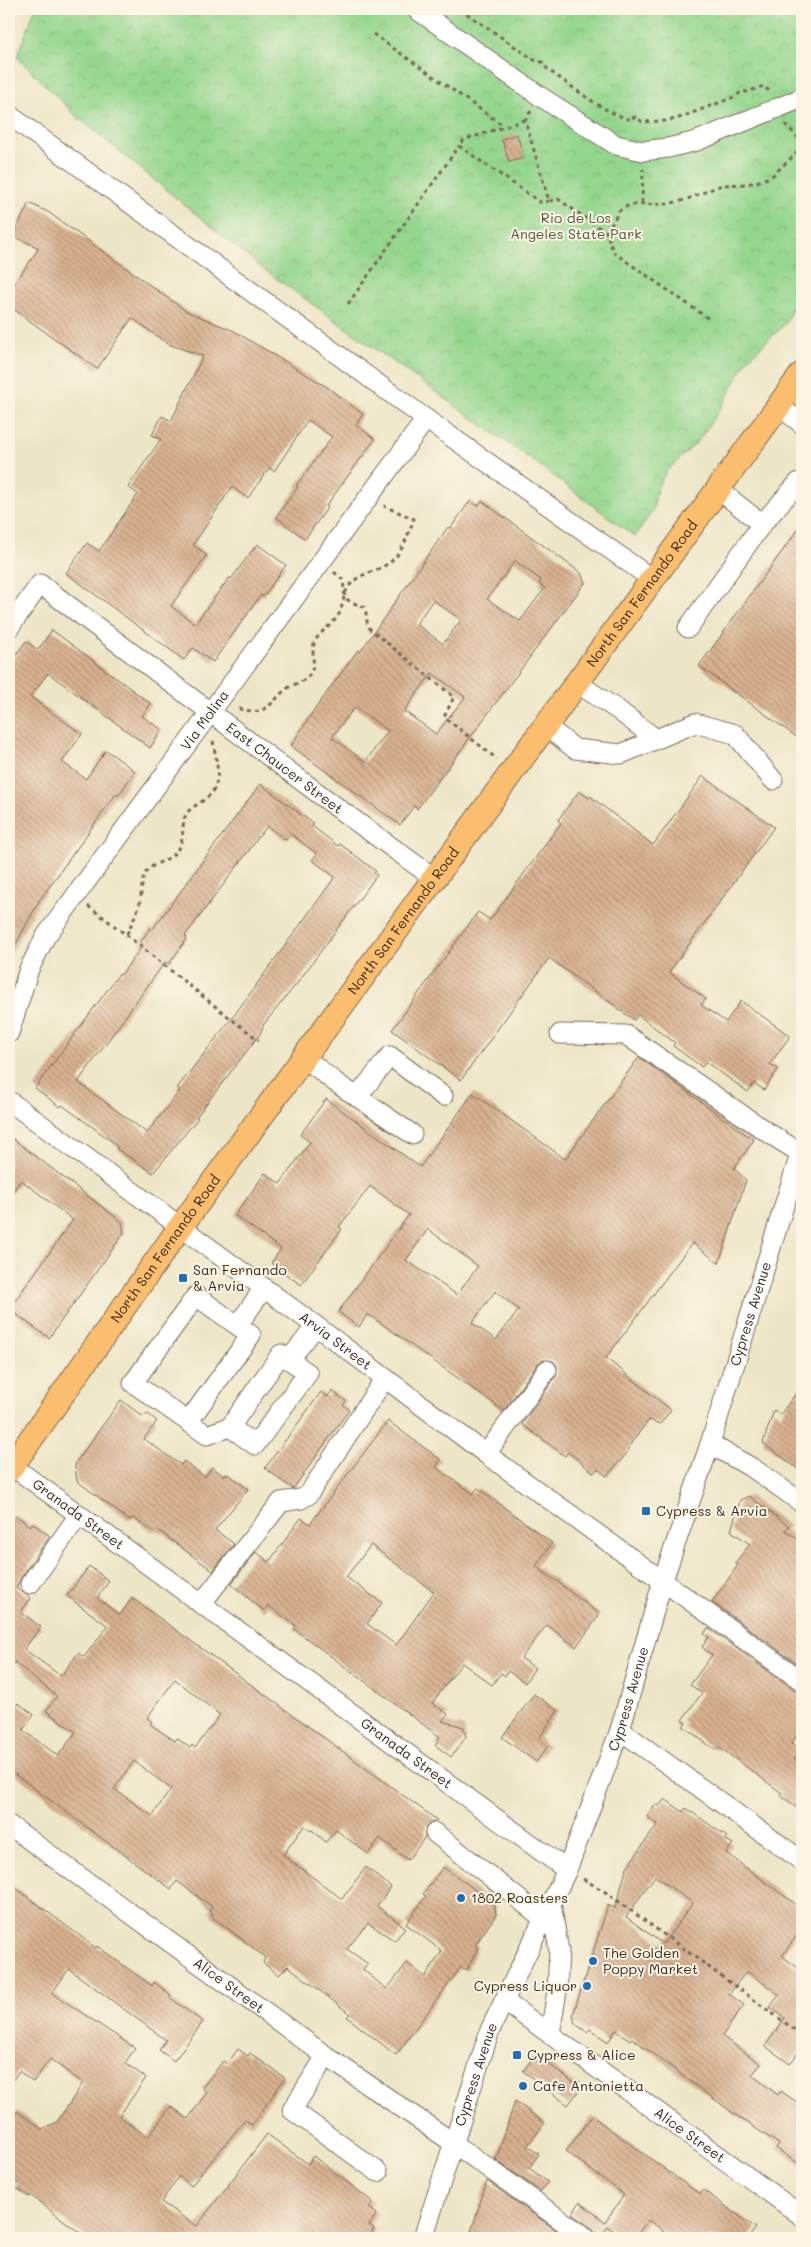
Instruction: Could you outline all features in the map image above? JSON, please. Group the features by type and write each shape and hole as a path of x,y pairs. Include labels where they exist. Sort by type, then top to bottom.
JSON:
{"main road":[{"name":"North San Fernando Road","path":"10,1468 181,1226 802,374"}],"street":[{"path":"416,9 542,97 616,144 644,150 668,148 697,141 802,98 802,82"},
{"path":"9,115 426,419 652,579"},
{"path":"779,406 802,424"},
{"name":"Via Molina","path":"9,1034 29,969 46,936 426,419"},
{"path":"688,628 762,524 799,482 802,485"},
{"path":"719,490 762,524"},
{"name":"East Chaucer Street","path":"9,628 40,584 209,712 434,878"},
{"path":"577,683 618,710 656,739"},
{"path":"546,726 575,748 621,754 695,723 735,734 773,780"},
{"path":"560,1034 626,1035 767,1132 802,1152"},
{"path":"357,1097 390,1056 443,1096"},
{"path":"304,1058 412,1134"},
{"name":"Arvia Street","path":"9,1101 181,1226 486,1454 802,1681"},
{"name":"Cypress Avenue","path":"423,2238 452,2142 490,2030 567,1870 620,1730 663,1580 710,1444 802,1152"},
{"path":"238,1325 264,1288"},
{"path":"188,1422 251,1334 196,1296 133,1383 188,1422 207,1435 230,1427 281,1354 308,1374 255,1445 230,1427"},
{"path":"289,1360 316,1326"},
{"path":"486,1454 547,1370"},
{"path":"201,1604 281,1502 301,1499 308,1495 385,1378"},
{"path":"710,1444 754,1468 802,1503"},
{"name":"Granada Street","path":"10,1468 78,1515 567,1870"},
{"path":"30,1584 78,1515"},
{"path":"620,1730 802,1861"},
{"name":"Alice Street","path":"9,1826 326,2056 452,2142 586,2238"},
{"path":"436,1834 548,1911 558,1950 557,1991 550,2034"},
{"name":"Alice Street","path":"504,2001 802,2216"},
{"path":"326,2056 292,2110 378,2172"}],"path":[{"path":"460,9 536,62 542,62 548,70 605,108 624,118 632,120 634,117 642,122 666,121 734,97 742,91 748,92 764,86 772,96 782,121 802,142"},
{"path":"373,34 505,127"},
{"path":"348,304 464,140 524,120 542,97"},
{"path":"524,120 549,201"},
{"path":"459,146 540,202 558,199 607,233 613,252 709,319"},
{"path":"607,233 618,212 629,205 642,203 667,204 685,200 722,185 748,184 763,180 773,175 802,148"},
{"path":"642,203 644,150"},
{"path":"344,594 351,583 358,578 393,560 401,550 414,519 385,508 370,496"},
{"path":"231,708 260,711 273,703 290,687 302,682 310,675 314,666 313,647 316,639 340,613 344,594 343,580 339,574 318,564"},
{"path":"344,594 351,602 364,607 366,623 370,629 454,697 444,717 512,772"},
{"path":"126,934 140,903 145,874 155,864 170,858 177,850 183,839 185,816 192,808 211,796 216,789 218,777 212,734"},
{"path":"75,896 126,934 199,995 259,1040"},
{"path":"567,1870 606,1893 802,2035"}],"green space":[{"name":"Rio de Los Angeles State Park","path":"35,9 802,9 802,287 785,324 747,360 722,406 698,441 666,472 657,488 653,510 635,537 540,466 263,269 75,115 17,57"}],"building":[{"path":"517,134 524,158 509,162 502,139"},
{"path":"29,203 48,212 186,311 234,331 327,387 363,414 356,425 375,439 326,506 328,507 305,539 276,517 332,437 308,420 274,471 269,468 248,498 232,487 193,545 207,555 171,606 195,624 257,544 286,565 263,597 261,595 213,662 193,648 184,660 66,573 87,543 99,551 138,494 128,487 161,439 152,435 162,416 171,421 203,356 168,344 132,318 97,369 9,306 9,292 39,248 13,236"},
{"path":"470,501 478,506 482,501 581,573 585,583 417,809 414,806 400,825 291,746 312,713 358,650 360,652 448,527 450,529","holes":["515,561 541,580 539,584 545,588 520,621 487,599","433,600 461,620 443,644 416,624","432,673 465,697 436,734 404,711","355,707 388,731 365,762 332,737"]},
{"path":"802,524 802,741 699,666"},
{"path":"52,630 151,704 142,716 162,730 150,748 48,673 30,697 82,734 62,762 86,779 106,750 135,771 118,796 116,794 39,901 9,957 9,664 26,641 38,650"},
{"path":"703,776 774,827 669,972 706,999 701,1005 726,1022 741,1001 790,1036 770,1064 778,1069 764,1090 754,1083 748,1092 706,1062 702,1067 673,1046 675,1043 638,1015 634,1020 549,958 461,1080 392,1030 478,912 490,920 561,823 558,820 579,791 589,798 590,796 653,845"},
{"path":"260,784 314,824 312,826 338,846 340,844 376,871 374,873 377,875 298,982 264,1024 260,1034 196,1117 198,1118 153,1173 117,1149 118,1147 109,1139 62,1105 60,1107 35,1088 119,974 121,975 143,945 140,943 150,928 152,930","holes":["267,826 286,840 291,834 317,854 312,860 335,877 235,1014 177,1088 180,1090 147,1133 78,1082 165,962 169,964 187,938 185,936"]},
{"path":"639,1057 754,1140 734,1168 746,1180 719,1263 692,1243 606,1358 671,1410 660,1424 649,1420 631,1443 627,1453 607,1476 597,1469 594,1473 568,1452 565,1456 522,1424 556,1376 557,1366 553,1361 543,1360 538,1363 504,1411 368,1314 359,1327 338,1312 409,1215 370,1186 339,1227 342,1229 301,1285 271,1263 281,1249 235,1215 265,1173 280,1184 310,1142 300,1135 326,1099 420,1167 473,1093 565,1159","holes":["428,1229 478,1266 457,1295 406,1260","495,1291 519,1310 496,1340 472,1323"]},
{"path":"9,1136 122,1222 124,1233 49,1338 9,1309 73,1220 21,1180 9,1197"},
{"path":"802,1385 802,1472 763,1443 774,1410 780,1415"},
{"path":"332,1391 346,1401 343,1405 349,1410 293,1489 265,1468 321,1392 327,1397"},
{"path":"121,1400 142,1416 148,1414 157,1421 144,1439 181,1465 184,1461 205,1477 212,1467 224,1476 225,1474 229,1475 248,1489 215,1530 234,1544 213,1571 162,1533 155,1530 153,1532 134,1518 129,1520 77,1481 76,1462"},
{"path":"388,1421 441,1460 436,1467 473,1494 478,1488 552,1543 536,1566 600,1614 576,1647 547,1625 521,1658 535,1668 525,1683 508,1671 505,1676 501,1673 492,1685 462,1663 432,1703 448,1714 442,1721 464,1727 466,1737 451,1757 435,1745 440,1737 294,1629 296,1626 268,1605 264,1611 231,1584 256,1552 269,1562 301,1518 310,1524","holes":["371,1545 434,1592 396,1645 367,1624 382,1603 346,1577"]},
{"path":"749,1496 789,1526 785,1530 802,1542 802,1667 712,1602 738,1565 735,1563 750,1544 731,1531 740,1500"},
{"path":"16,1516 30,1526 32,1523 50,1536 21,1577 16,1588 31,1598 21,1612 41,1627 24,1649 61,1676 78,1653 84,1657 108,1626 67,1596 89,1566 109,1581 97,1598 120,1615 132,1598 437,1820 426,1826 425,1837 408,1860 380,1838 368,1854 336,1830 326,1842 304,1826 283,1855 342,1899 366,1867 391,1887 377,1906 405,1927 395,1941 368,1923 347,1949 368,1964 363,1970 387,1989 407,1963 425,1977 442,1951 406,1924 426,1896 423,1894 443,1867 494,1903 496,1915 475,1945 478,1947 467,1970 461,1967 396,2055 347,2017 350,2014 288,1966 279,1975 263,1963 265,1957 211,1916 213,1914 209,1911 212,1907 177,1881 171,1889 9,1770 9,1715 18,1703 34,1715 23,1730 58,1756 76,1732 46,1711 57,1696 14,1662 9,1670 9,1526","holes":["175,1679 220,1715 195,1748 192,1745 190,1748 177,1738 175,1741 150,1724 152,1722 147,1718","134,1761 171,1789 152,1816 114,1789"]},
{"path":"708,1628 795,1690 802,1692 802,1728 791,1744 801,1751 794,1760 802,1766 802,1812 780,1795 782,1793 719,1747 717,1750 683,1726 686,1723 682,1720 702,1693 690,1685 712,1655 702,1647 709,1637 704,1634"},
{"path":"534,1694 558,1711 539,1738 548,1746 536,1762 502,1737"},
{"path":"665,1799 683,1812 686,1808 727,1837 725,1839 733,1844 726,1853 802,1909 802,1928 782,1956 802,1971 802,2047 790,2064 765,2046 785,2018 770,2007 779,1995 747,1971 729,1994 744,2005 722,2036 761,2064 752,2075 778,2095 781,2091 802,2106 802,2166 776,2148 779,2144 737,2116 632,2038 630,2040 616,2030 608,2042 590,2029 587,2032 575,2024 573,2015 608,1905 615,1908 627,1867 658,1824 647,1817 655,1804 659,1806","holes":["655,1876 693,1903 663,1944 626,1917"]},
{"path":"9,1883 96,1948 97,1946 152,1986 154,1982 171,1995 169,1997 203,2022 174,2061 159,2050 166,2040 69,1969 52,1993 135,2048 125,2063 146,2078 119,2116 148,2137 171,2106 188,2119 207,2092 202,2088 223,2061 227,2064 238,2049 248,2056 250,2053 285,2078 252,2125 245,2120 191,2186 179,2176 161,2202 197,2226 267,2134 308,2164 313,2156 373,2202 369,2208 377,2214 369,2225 374,2228 370,2238 87,2238 30,2195 29,2197 15,2187 18,2183 9,2176 9,2122 17,2111 42,2129 57,2122 83,2083 50,2059 33,2082 19,2071 9,2085"},
{"path":"536,2054 581,2088 568,2105 523,2071"},
{"path":"515,2101 545,2123 527,2146 539,2154 529,2168 548,2182 540,2191 496,2160"},
{"path":"592,2116 692,2189 701,2194 703,2190 756,2228 748,2238 673,2238 648,2220 635,2238 624,2238 608,2227 600,2238 597,2237 593,2229 572,2214 580,2202 605,2222 624,2195 566,2151"},
{"path":"487,2181 567,2238 469,2238"}],"place":[{"name":"San Fernando & Arvia","path":"183,1278"},
{"name":"Cypress & Arvia","path":"646,1511"},
{"name":"1802 Roasters","path":"461,1898"},
{"name":"The Golden Poppy Market","path":"593,1961"},
{"name":"Cypress Liquor","path":"587,1986"},
{"name":"Cypress & Alice","path":"517,2055"},
{"name":"Cafe Antonietta","path":"523,2086"}]}
